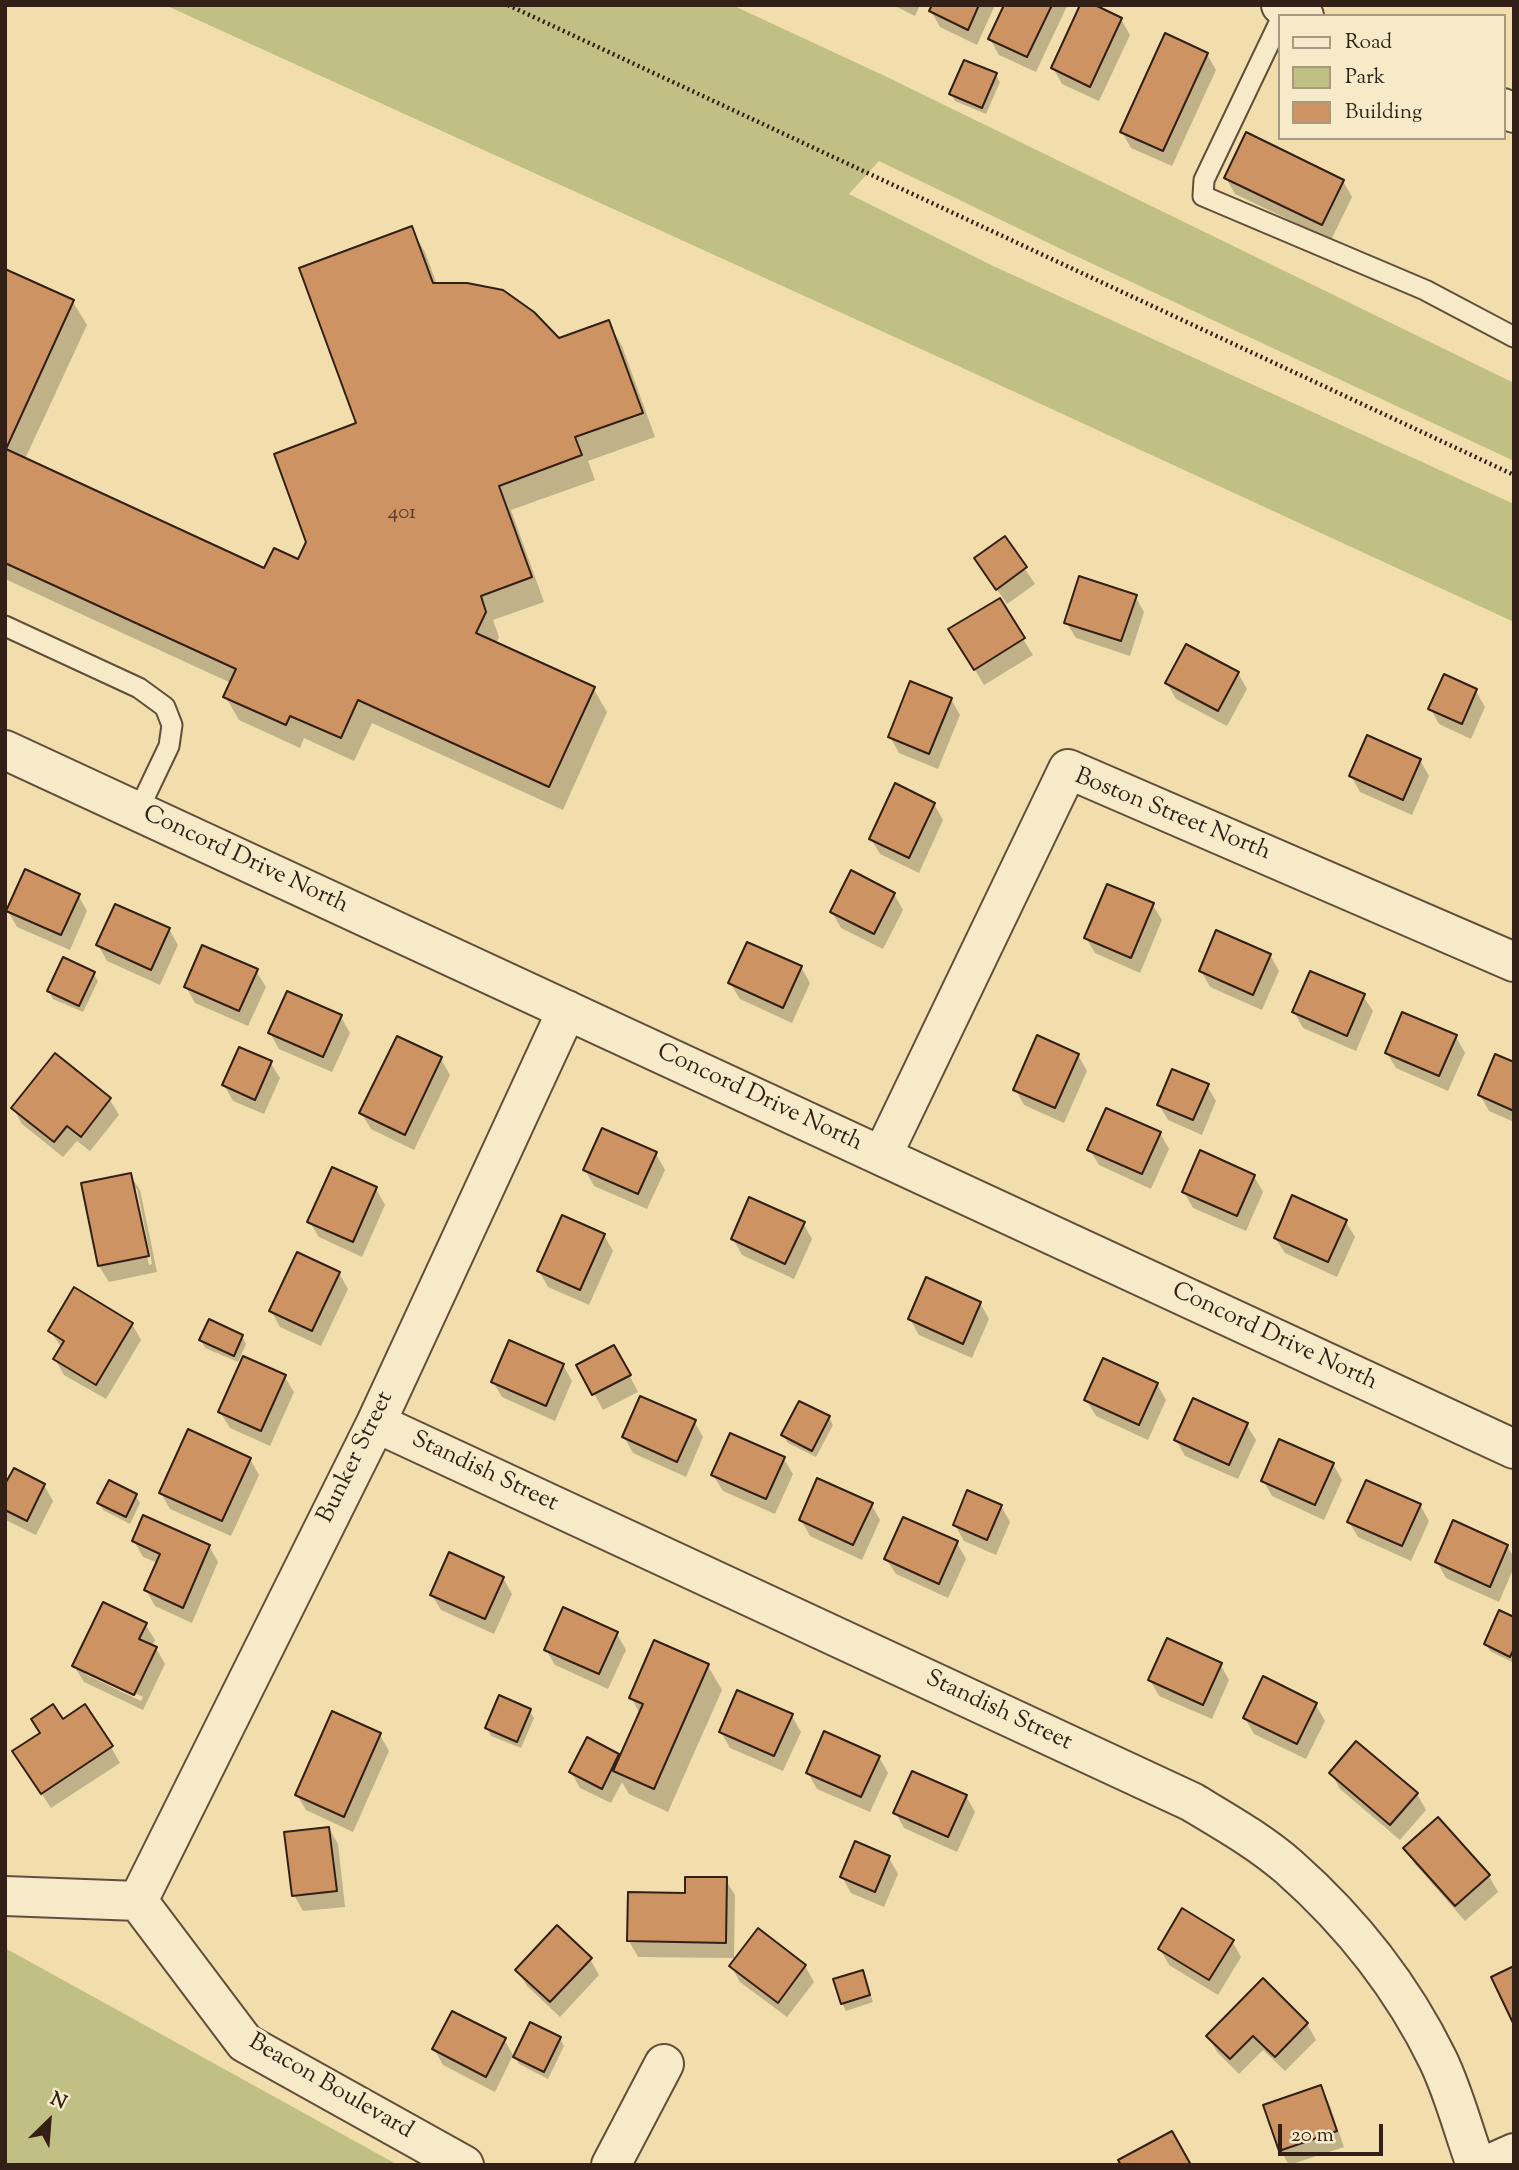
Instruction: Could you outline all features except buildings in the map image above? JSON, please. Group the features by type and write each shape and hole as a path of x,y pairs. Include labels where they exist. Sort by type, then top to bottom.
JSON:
{"street":[{"name":"Concord Drive North","path":"5,750 1514,1449"},
{"name":"Boston Street North","path":"882,1156 1068,769 1514,962"},
{"name":"Bunker Street","path":"138,1901 376,1423 566,1010"},
{"name":"Standish Street","path":"376,1423 1192,1802 1242,1832 1288,1866 1336,1912 1370,1951 1405,2002 1438,2061 1476,2165"},
{"path":"5,1896 138,1901"},
{"name":"Beacon Boulevard","path":"138,1901 245,2043 464,2165"},
{"path":"611,2165 664,2064"},
{"path":"1487,2165 1514,2153"}],"lane":[{"path":"1278,31 1204,180 1203,196 1425,290 1514,337"},
{"path":"5,626 139,688 165,707 172,725 169,746 138,811"}],"path":[{"path":"508,5 1514,475"}],"green space":[{"path":"165,5 732,5 887,77 1514,383 1514,461 879,161 849,194 991,265 1514,504 1514,622 967,370"},
{"path":"5,1948 398,2165 5,2165"}]}
